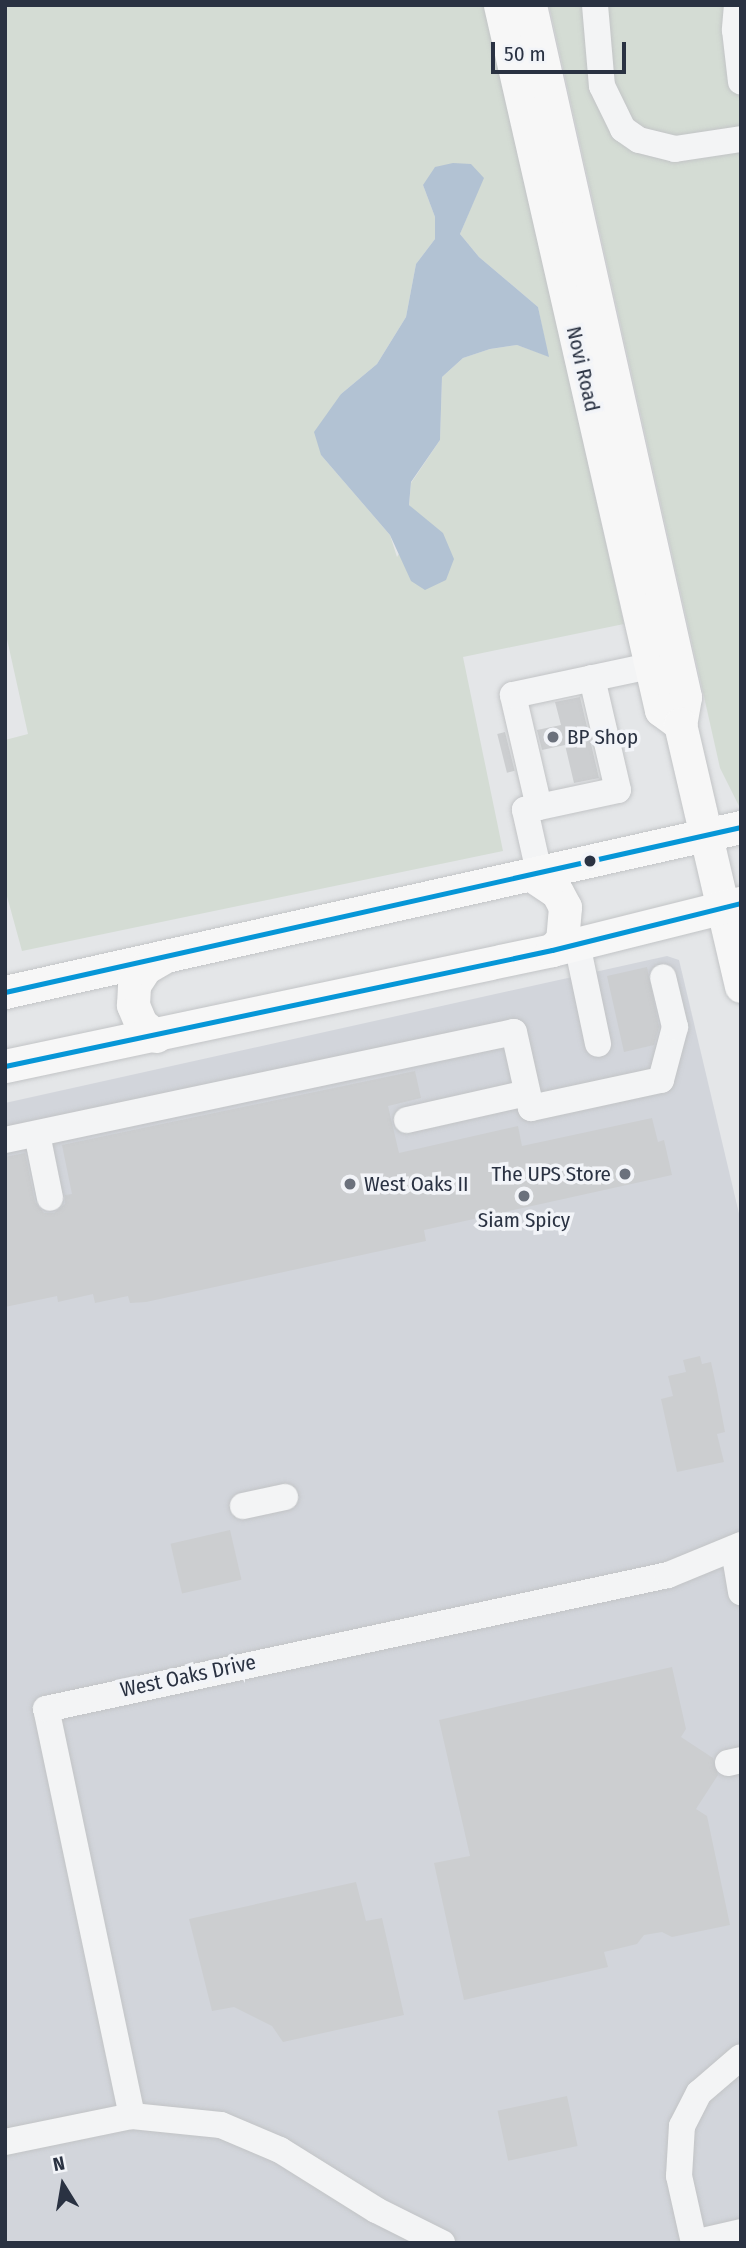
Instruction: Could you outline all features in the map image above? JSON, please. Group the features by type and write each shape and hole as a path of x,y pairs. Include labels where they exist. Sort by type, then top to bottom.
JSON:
{"main road":[{"name":"Novi Road","path":"500,5 661,710 680,724"},
{"name":"Novi Road","path":"530,5 685,697 680,724 706,835 732,905 741,986"},
{"path":"5,992 741,827"},
{"path":"534,873 545,881 565,907 562,940 564,947"},
{"path":"5,1066 564,947 732,905"},
{"path":"156,1036 141,1024 133,1005 134,985 145,968 162,958"}],"street":[{"path":"595,5 602,86 623,129 639,140 675,149 741,139"},
{"path":"737,5 735,30 741,82"},
{"path":"539,807 513,695 650,666"},
{"path":"534,873 525,810 618,790 592,678"},
{"path":"564,947 598,1044"},
{"path":"5,1140 514,1032 531,1108 661,1080 675,1027 663,977"},
{"path":"407,1120 527,1093"},
{"path":"37,1133 50,1198"},
{"path":"243,1506 285,1497"},
{"path":"739,1548 741,1592"},
{"name":"West Oaks Drive","path":"132,2116 46,1709 592,1593 668,1575 739,1548"},
{"path":"741,2057 699,2093 682,2126 679,2176 694,2243 741,2232"},
{"path":"5,2142 132,2116 198,2122 251,2136 442,2243"}],"shaded area":[{"path":"5,5 485,5 624,624 463,657 503,851 22,951 5,889 5,740 28,734 5,630","holes":["483,178 460,234 479,257 538,307 548,356 517,345 490,349 463,358 442,377 440,440 411,483 409,505 421,516 397,557 390,535 321,455 341,394 377,364 406,317 416,264 435,239 435,217 423,185"]},
{"path":"549,5 741,5 739,806 720,768"},
{"path":"667,956 679,960 741,1222 741,2243 5,2243 5,1103"}],"water":[{"path":"453,163 471,164 484,178 460,234 479,257 538,307 549,357 517,345 490,349 463,358 442,377 440,440 411,482 409,505 443,533 454,559 446,580 425,590 411,581 390,535 321,455 314,432 341,394 377,364 406,317 416,264 435,239 435,217 423,185 435,167"}],"building":[{"path":"580,697 599,778 574,783 565,745 542,750 537,730 561,725 555,702"},
{"path":"505,732 515,771 507,773 497,734"},
{"path":"647,967 659,1027 654,1045 624,1052 607,976"},
{"name":"West Oaks II","path":"415,1071 421,1098 388,1106 399,1153 518,1126 522,1146 652,1118 658,1142 664,1140 672,1175 424,1230 426,1241 146,1302 130,1303 128,1296 95,1303 93,1294 58,1302 57,1296 5,1307 5,1157 25,1153 35,1202 44,1213 54,1213 65,1204 65,1195 72,1194 62,1145"},
{"path":"700,1356 702,1364 711,1362 725,1432 717,1434 724,1462 677,1472 661,1399 673,1396 668,1376 686,1372 683,1360"},
{"path":"230,1530 241,1580 182,1593 171,1544"},
{"path":"672,1667 686,1729 681,1737 713,1758 718,1775 696,1809 707,1816 730,1925 672,1937 662,1932 644,1935 637,1944 604,1952 608,1967 464,2000 434,1863 470,1856 439,1720"},
{"path":"356,1882 366,1921 382,1918 404,2015 283,2042 272,2026 234,2007 212,2011 189,1919"},
{"path":"567,2096 578,2146 508,2161 498,2111"}],"transit line":[{"path":"5,992 741,827"},
{"path":"5,1066 552,950 741,903"}],"place":[{"name":"BP Shop","path":"553,737"},
{"name":"The UPS Store","path":"625,1174"},
{"name":"West Oaks II","path":"350,1184"},
{"name":"Siam Spicy","path":"524,1196"}]}
